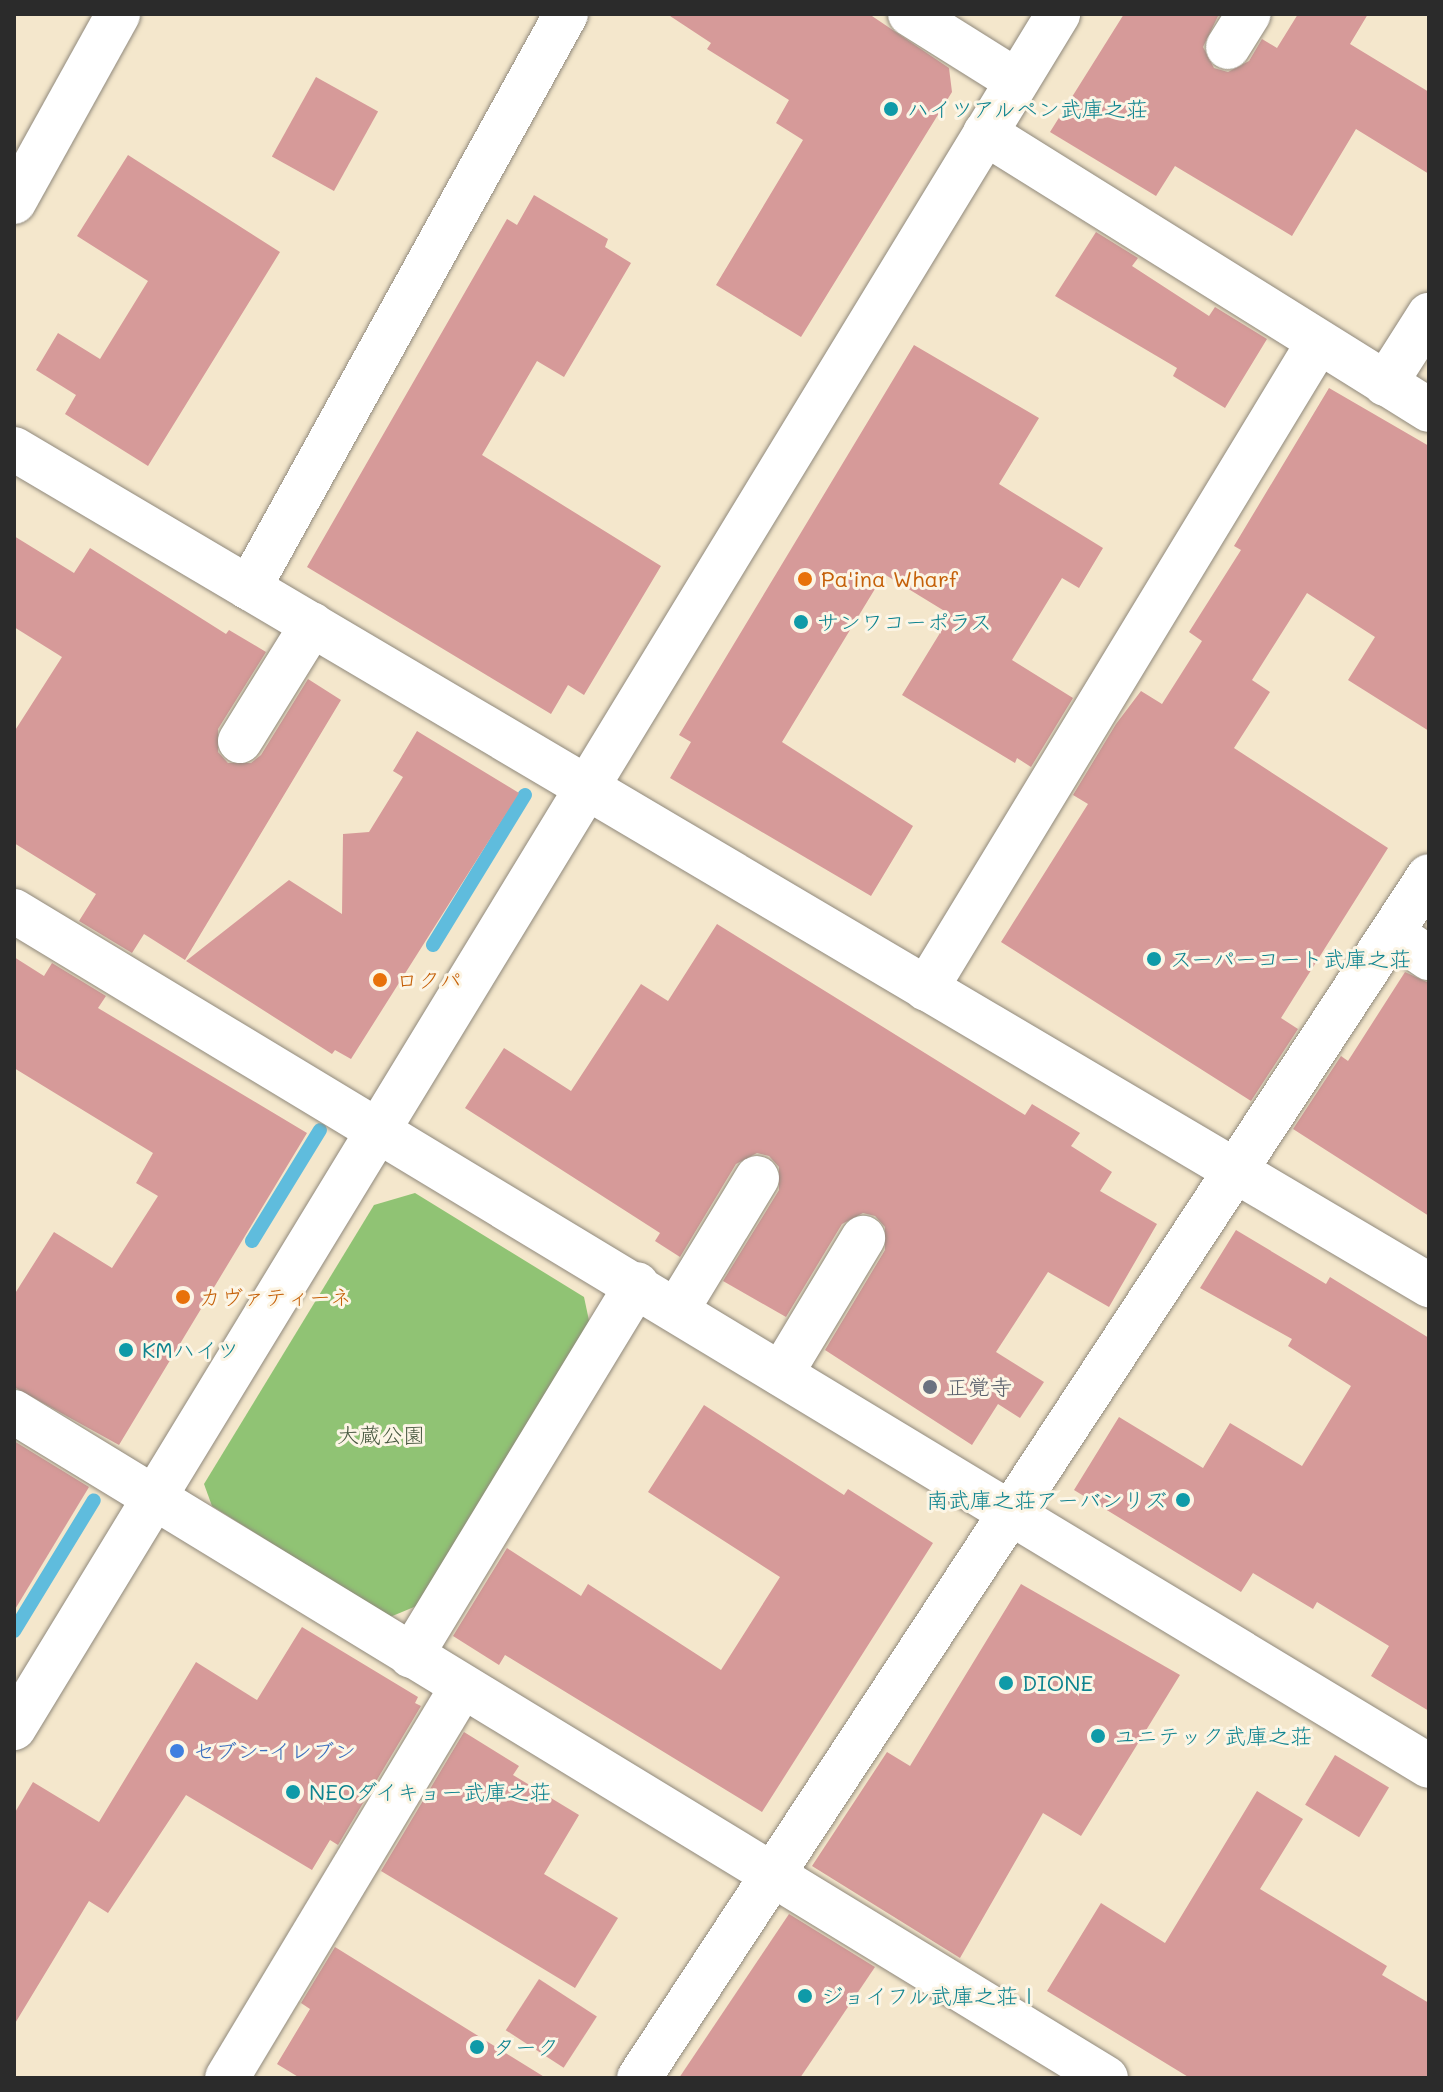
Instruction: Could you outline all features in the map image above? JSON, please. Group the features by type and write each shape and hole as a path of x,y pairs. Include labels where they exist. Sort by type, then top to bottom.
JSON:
{"street":[{"path":"14,202 118,14"},
{"path":"249,588 566,14"},
{"path":"910,14 1017,81"},
{"path":"14,1728 1058,14"},
{"path":"985,133 1429,410"},
{"path":"1385,384 1429,315"},
{"path":"926,989 1318,343"},
{"path":"14,449 1429,1285"},
{"path":"240,741 312,625"},
{"path":"639,2078 1429,876"},
{"path":"14,911 1427,1759"},
{"path":"1392,933 1429,958"},
{"path":"678,1308 757,1178"},
{"path":"781,1374 863,1238"},
{"path":"411,1656 637,1284"},
{"path":"14,1412 156,1496 770,1876 1049,2064 1106,2078"},
{"path":"227,2078 462,1687"}],"green space":[{"name":"大蔵公園","path":"415,1193 584,1297 591,1330 426,1602 390,1617 212,1506 204,1484 374,1205"}],"building":[{"path":"667,14 869,14 949,68 952,92 801,337 716,285 803,140 776,123 789,100 707,49 711,43"},
{"path":"1124,14 1219,14 1203,47 1214,68 1228,72 1249,61 1262,39 1277,48 1298,14 1368,14 1350,44 1429,92 1429,174 1356,129 1292,236 1175,166 1156,196 1050,132"},
{"path":"316,77 378,111 334,191 272,157"},
{"path":"128,155 280,252 148,466 65,414 76,395 36,370 58,333 100,359 148,281 77,236"},
{"path":"534,195 608,239 605,247 631,263 564,377 537,361 482,455 661,566 584,695 568,685 551,714 307,567 507,219 517,225"},
{"path":"1096,232 1138,258 1132,266 1209,316 1215,307 1267,339 1225,408 1173,376 1177,368 1055,296"},
{"path":"914,345 1039,418 999,484 1103,548 1079,588 1062,578 1012,660 1073,698 1031,767 1017,758 1015,763 902,695 951,615 884,574 782,742 913,826 871,896 670,778 691,742 679,735"},
{"path":"1329,388 1429,446 1429,731 1348,680 1375,637 1307,593 1252,680 1270,692 1234,748 1388,848 1281,1018 1298,1029 1251,1101 1001,942 1088,804 1073,795 1116,724 1141,691 1162,704 1202,641 1189,632 1241,550 1234,546"},
{"path":"14,536 74,573 90,548 226,634 229,630 266,652 218,729 218,752 228,763 251,763 261,755 308,679 341,700 185,960 144,934 132,953 79,921 96,894 14,843 14,732 62,657 14,627"},
{"path":"417,731 519,793 351,1059 335,1050 332,1054 186,961 289,880 342,914 343,834 369,832 403,777 393,771"},
{"path":"717,924 1025,1115 1032,1104 1080,1133 1071,1146 1112,1172 1100,1191 1157,1224 1109,1307 1048,1272 996,1352 1044,1382 1020,1418 998,1404 972,1445 825,1350 885,1250 885,1227 875,1216 863,1213 842,1224 786,1317 723,1281 779,1190 779,1167 769,1156 757,1153 736,1164 680,1257 655,1241 660,1233 465,1108 504,1048 571,1091 641,984 668,1001"},
{"path":"14,957 44,976 52,963 106,996 98,1008 307,1133 119,1445 14,1387 14,1295 54,1232 112,1268 158,1196 136,1183 153,1153 14,1068"},
{"path":"1405,972 1429,983 1429,1216 1293,1129 1341,1056 1348,1061"},
{"path":"1236,1230 1326,1284 1330,1277 1429,1338 1429,1711 1371,1676 1389,1646 1317,1602 1313,1609 1253,1573 1241,1592 1074,1490 1119,1417 1203,1468 1230,1423 1302,1466 1351,1386 1288,1346 1292,1339 1200,1288"},
{"path":"704,1405 844,1495 848,1489 933,1543 762,1812 505,1655 499,1665 453,1636 507,1548 581,1596 588,1584 721,1670 780,1577 648,1492"},
{"path":"14,1441 89,1487 14,1611"},
{"path":"1021,1584 1180,1675 1081,1836 1043,1813 960,1958 812,1866 887,1752 910,1766"},
{"path":"302,1627 418,1697 415,1703 421,1706 338,1845 330,1840 312,1870 186,1795 108,1913 89,1901 14,2025 14,1814 33,1782 99,1822 196,1662 257,1700"},
{"path":"464,1732 519,1766 513,1775 579,1815 544,1874 618,1918 575,1988 381,1871"},
{"path":"1335,1755 1389,1787 1359,1837 1305,1805"},
{"path":"1257,1791 1303,1819 1260,1889 1387,1966 1382,1975 1429,2003 1429,2078 1190,2078 1047,1991 1101,1903 1165,1943"},
{"name":"ジョイフル武庫之荘Ⅰ","path":"789,1914 875,1967 800,2078 679,2078"},
{"path":"335,1947 546,2078 300,2078 277,2064 310,2009 301,2003"},
{"path":"539,1979 597,2017 564,2068 506,2030"}],"waterway":[{"path":"433,945 525,795"},
{"path":"252,1241 320,1130"},
{"path":"14,1631 94,1500"}],"place":[{"name":"ハイツアルペン武庫之荘","path":"891,109"},
{"name":"Pa'ina Wharf","path":"805,579"},
{"name":"サンワコーポラス","path":"801,622"},
{"name":"スーパーコート武庫之荘","path":"1154,959"},
{"name":"ロクパ","path":"380,980"},
{"name":"カヴァティーネ","path":"183,1297"},
{"name":"KMハイツ","path":"126,1350"},
{"name":"正覚寺","path":"930,1387"},
{"name":"南武庫之荘アーバンリズ","path":"1183,1500"},
{"name":"DIONE","path":"1006,1683"},
{"name":"ユニテック武庫之荘","path":"1098,1736"},
{"name":"セブン-イレブン","path":"177,1751"},
{"name":"NEOダイキョー武庫之荘","path":"293,1792"},
{"name":"ジョイフル武庫之荘Ⅰ","path":"805,1996"},
{"name":"ターク","path":"477,2047"}]}
